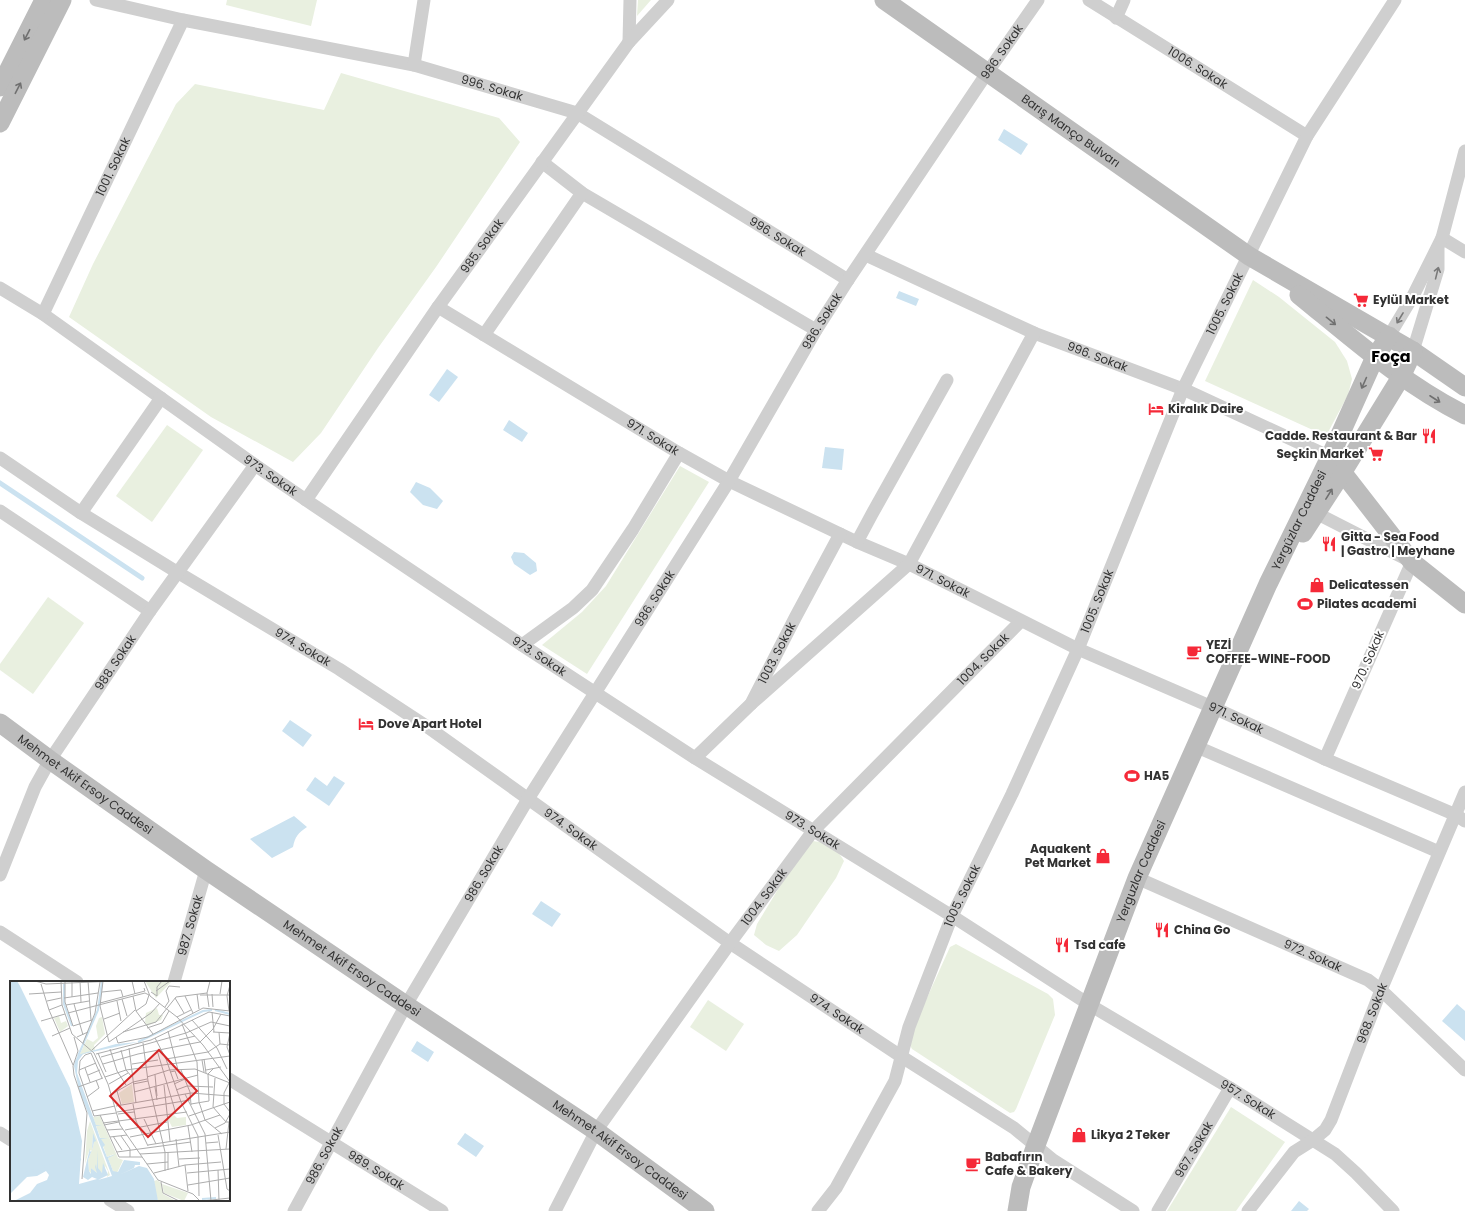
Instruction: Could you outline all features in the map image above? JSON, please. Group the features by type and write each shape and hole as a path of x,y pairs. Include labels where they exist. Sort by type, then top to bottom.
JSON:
{"street":[{"path":"0,87 44,0"},
{"path":"0,123 62,0"},
{"name":"996. Sokak","path":"96,0 183,20 414,65 577,113 848,280"},
{"path":"414,65 424,0"},
{"path":"629,42 630,0"},
{"name":"985. Sokak","path":"306,500 438,307 577,113 629,42 668,0"},
{"name":"Barış Manço Bulvarı","path":"884,0 1253,258 1401,377 1445,405 1465,415"},
{"name":"986. Sokak","path":"294,1211 406,1005 528,799 729,481 816,330 987,73 1038,0"},
{"name":"1006. Sokak","path":"1089,0 1307,136"},
{"path":"1116,18 1124,0"},
{"name":"1005. Sokak","path":"818,1211 836,1188 895,1081 909,1027 952,916 1012,794 1078,649 1183,389 1253,258 1307,136 1395,0"},
{"name":"1001. Sokak","path":"43,314 183,20"},
{"name":"Yergüzlar Caddesi","path":"1268,584 1311,510 1330,457 1375,357 1413,296 1440,242 1465,151"},
{"path":"542,162 582,192 816,330"},
{"path":"484,335 582,192"},
{"path":"1465,252 1440,242 1438,269 1413,351 1401,377 1342,473 1311,510 1412,562 1465,604"},
{"name":"996. Sokak","path":"866,255 1034,333 1183,389 1330,457"},
{"name":"Barış Manço Bulvarı","path":"1253,258 1389,336 1465,387"},
{"name":"973. Sokak","path":"0,288 43,314 255,465 522,645 695,758 952,916 1090,1005"},
{"name":"971. Sokak","path":"438,307 729,481 857,542 909,564 1078,649 1460,818"},
{"path":"751,704 909,564 1034,333"},
{"path":"857,542 947,380"},
{"path":"81,513 161,398"},
{"path":"522,645 573,608 592,590 633,529 679,452"},
{"path":"1330,457 1412,562"},
{"name":"974. Sokak","path":"0,458 81,513 339,670 423,724 730,943 902,1057 1014,1128 1053,1160 1134,1211"},
{"name":"988. Sokak","path":"0,875 35,787 50,760 150,611 255,465"},
{"path":"0,511 150,611"},
{"name":"1003. Sokak","path":"695,758 751,704 794,618 840,534"},
{"name":"970. Sokak","path":"1325,759 1412,562"},
{"name":"Yerguzlar Caddesi","path":"1017,1211 1021,1187 1036,1145 1137,878 1268,584"},
{"name":"1004. Sokak","path":"555,1211 596,1131 730,943 813,831 1022,621"},
{"name":"Mehmet Akif Ersoy Caddesi","path":"0,723 206,870 596,1131 705,1211"},
{"path":"1195,746 1439,852"},
{"name":"968. Sokak","path":"1248,1211 1294,1152 1313,1140 1325,1130 1331,1120 1381,990 1439,852 1460,818 1465,792"},
{"name":"987. Sokak","path":"174,981 206,870"},
{"name":"972. Sokak","path":"1137,878 1368,980 1381,990 1465,1070"},
{"path":"0,932 75,981"},
{"name":"957. Sokak","path":"1090,1005 1230,1088 1335,1154 1393,1211"},
{"name":"989. Sokak","path":"230,1080 442,1211"},
{"name":"967. Sokak","path":"1158,1211 1230,1088"},
{"path":"0,1133 10,1139"},
{"path":"111,1203 128,1211"}],"green space":[{"path":"227,0 317,0 311,26 226,5"},
{"path":"638,0 651,0 637,16"},
{"path":"341,73 499,118 520,142 436,267 378,348 321,433 293,462 211,417 69,317 93,264 176,104 195,84 324,110"},
{"path":"1253,280 1279,297 1335,342 1347,361 1352,379 1348,395 1326,436 1205,381"},
{"path":"167,425 203,450 152,522 116,496"},
{"path":"680,466 709,482 587,674 542,645 582,612 606,586"},
{"path":"48,597 84,623 33,694 0,670 0,664"},
{"path":"813,841 832,846 844,861 836,878 797,935 779,951 766,945 754,935 757,924 803,848"},
{"path":"956,944 1048,994 1053,999 1055,1015 1014,1112 1010,1113 912,1049 910,1045 912,1031 950,947"},
{"path":"708,1000 744,1024 726,1051 690,1027"},
{"path":"1231,1107 1285,1142 1236,1211 1167,1211"}],"water":[{"path":"1004,129 1028,144 1021,155 998,140"},
{"path":"899,291 919,299 916,306 896,298"},
{"path":"447,369 458,377 439,402 429,395"},
{"path":"509,420 528,433 522,442 503,430"},
{"path":"825,447 844,449 842,470 822,468"},
{"path":"416,482 430,488 443,501 437,509 423,505 410,492"},
{"path":"514,552 524,553 536,563 537,571 530,575 514,564 511,557"},
{"path":"290,720 312,735 303,747 282,731"},
{"path":"334,776 345,783 329,806 306,790 315,777 327,786"},
{"path":"294,816 307,827 297,836 293,847 272,858 250,839"},
{"path":"541,901 561,914 552,927 532,914"},
{"path":"1457,1004 1465,1011 1465,1041 1442,1021"},
{"path":"417,1041 434,1052 428,1062 411,1051"},
{"path":"465,1133 484,1146 476,1157 457,1144"},
{"path":"1299,1201 1309,1209 1307,1211 1291,1211"}],"waterway":[{"path":"0,483 142,578"}],"place":[{"name":"Eylül Market","path":"1361,300"},
{"name":"Kiralık Daire","path":"1156,409"},
{"name":"Cadde. Restaurant & Bar","path":"1429,436"},
{"name":"Seçkin Market","path":"1376,454"},
{"name":"Gitta - Sea Food | Gastro | Meyhane","path":"1329,544"},
{"name":"Delicatessen","path":"1317,585"},
{"name":"Pilates academi","path":"1305,604"},
{"name":"YEZİ COFFEE-WINE-FOOD","path":"1194,652"},
{"name":"Dove Apart Hotel","path":"366,724"},
{"name":"HA5","path":"1132,776"},
{"name":"Aquakent Pet Market","path":"1103,856"},
{"name":"China Go","path":"1162,930"},
{"name":"Tsd cafe","path":"1062,945"},
{"name":"Likya 2 Teker","path":"1079,1135"},
{"name":"Babafırın Cafe & Bakery","path":"973,1164"}],"district":[{"name":"Foça","path":"1391,356"}]}
